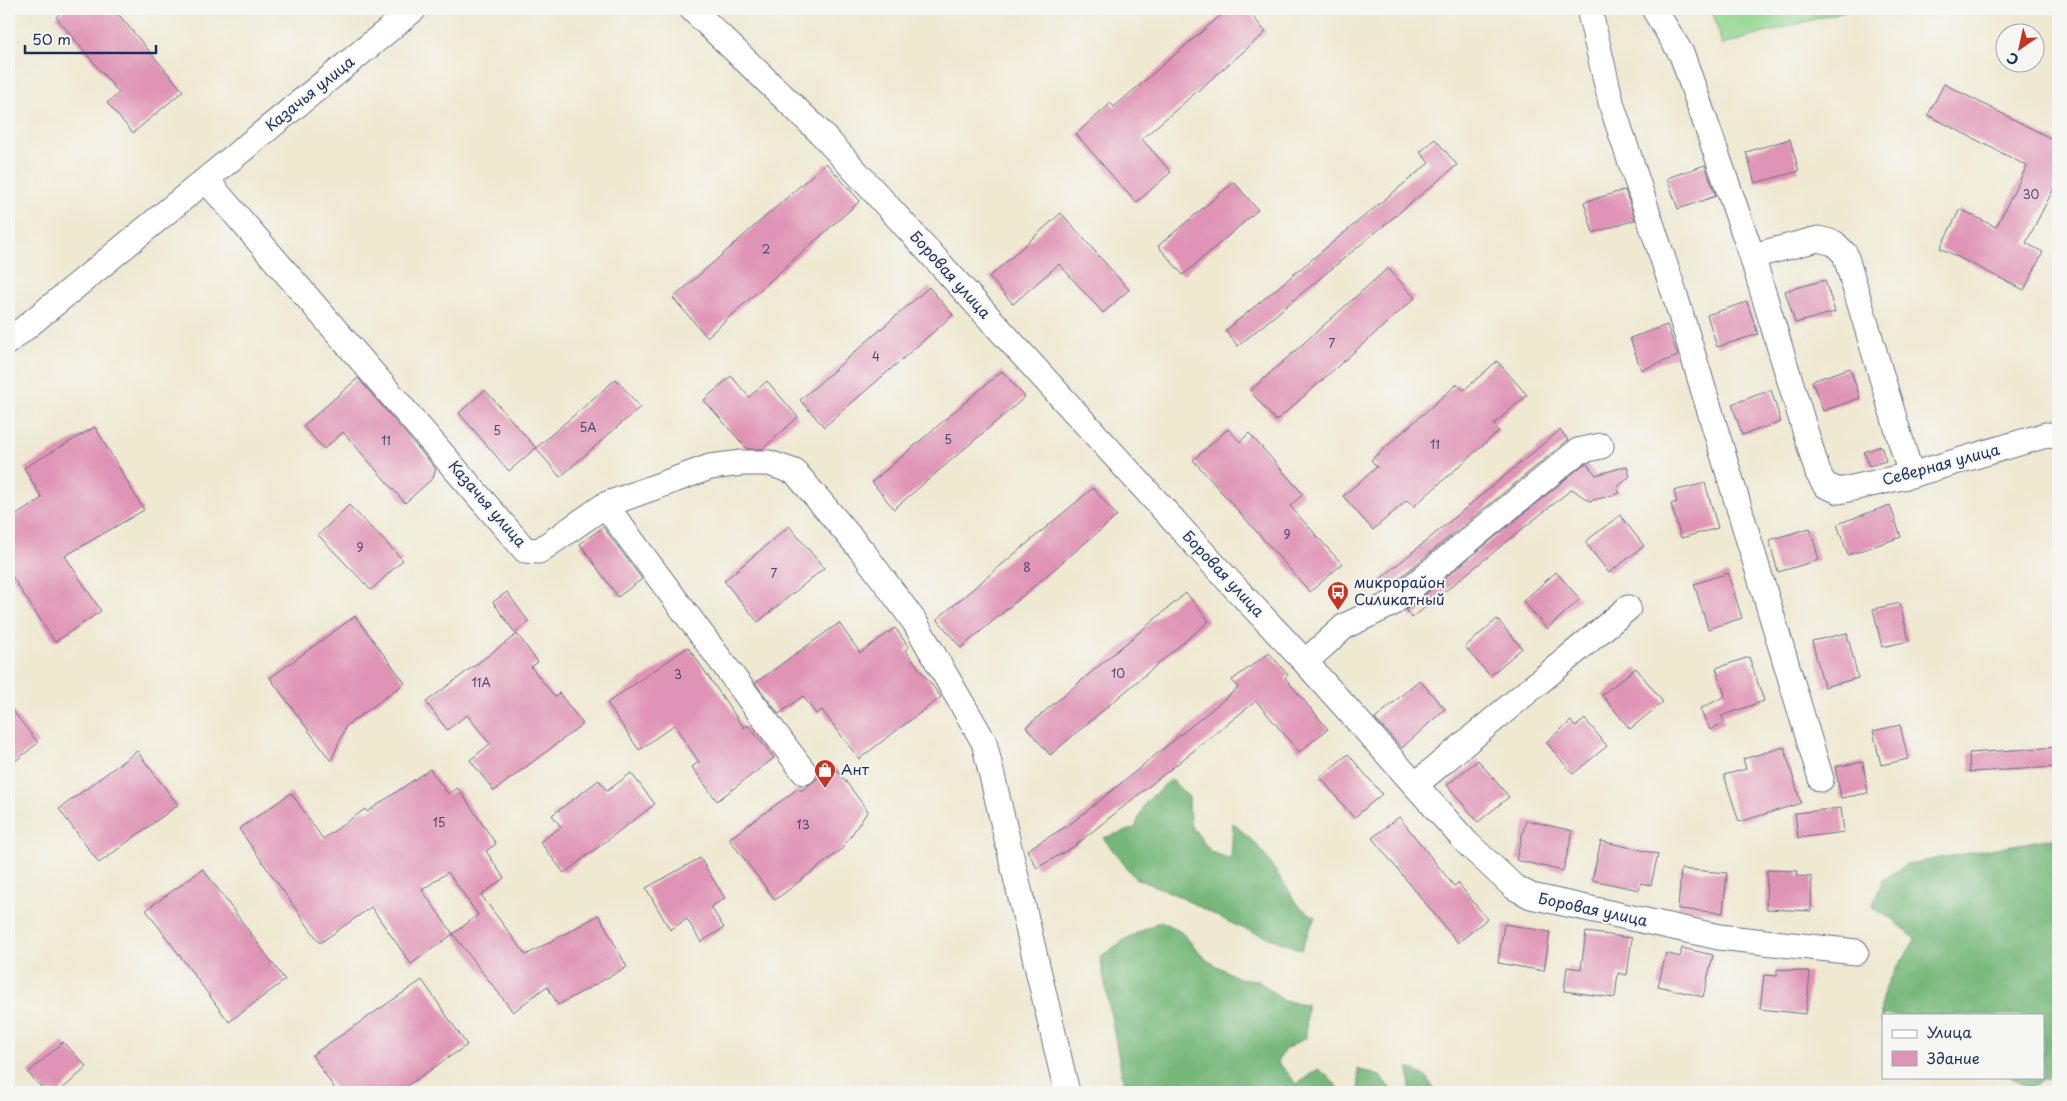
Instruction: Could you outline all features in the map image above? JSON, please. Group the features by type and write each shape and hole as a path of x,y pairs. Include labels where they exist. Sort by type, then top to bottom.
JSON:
{"street":[{"name":"Казачья улица","path":"9,341 207,181 280,117 414,9"},
{"name":"Боровая улица","path":"692,9 820,132 1226,578 1305,662 1467,843 1514,887 1531,896 1719,937 1856,952"},
{"path":"1589,9 1612,106 1674,289 1821,779"},
{"path":"1654,9 1682,55 1752,256 1818,239 1834,243 1845,254 1911,475"},
{"name":"Казачья улица","path":"207,181 525,550 539,551 605,505 710,467 742,463 769,463 795,472 863,552 914,621 984,742 1067,1092"},
{"name":"Северная улица","path":"1752,256 1818,473 1825,485 1838,491 1911,475 2046,435 2058,436"},
{"path":"1305,662 1345,626 1391,604 1578,451 1601,446"},
{"path":"605,505 804,772"},
{"path":"1415,785 1628,608"}],"green space":[{"path":"1712,9 1851,9 1722,45"},
{"path":"1171,779 1189,797 1190,824 1211,852 1231,859 1233,823 1259,847 1300,907 1315,917 1301,950 1235,925 1172,893 1135,878 1103,838 1135,828 1145,803"},
{"path":"2058,837 2058,1074 2027,1088 2012,1078 2044,1078 2044,1014 1882,1014 1882,1020 1881,1002 1884,991 1915,939 1895,921 1872,907 1883,880 1907,864"},
{"path":"1161,921 1181,932 1207,960 1238,978 1258,980 1284,1001 1307,1004 1306,1038 1284,1050 1278,1062 1297,1084 1318,1069 1331,1079 1342,1092 1125,1092 1100,957 1127,938"},
{"path":"1409,1067 1428,1078 1434,1091 1439,1092 1410,1092"},
{"path":"1358,1069 1380,1076 1393,1092 1359,1092"}],"building":[{"path":"66,9 114,9 183,91 133,133 107,103 119,93 56,17"},
{"path":"1228,9 1246,9 1266,32 1142,139 1171,172 1136,203 1076,134 1111,103 1114,107"},
{"path":"1944,84 2058,142 2058,180 2026,243 2043,252 2024,290 1940,248 1960,209 1996,227 2027,166 1928,115"},
{"path":"1435,139 1457,165 1238,346 1225,331 1429,163 1420,152"},
{"path":"1790,139 1799,171 1755,183 1746,152"},
{"path":"826,163 860,201 707,337 673,298"},
{"path":"1705,165 1716,196 1678,209 1667,178"},
{"path":"1234,182 1258,210 1183,275 1158,246"},
{"path":"1625,190 1635,220 1593,233 1584,202"},
{"path":"1061,213 1129,290 1103,313 1059,264 1013,304 989,277"},
{"path":"1388,268 1415,298 1276,421 1250,391"},
{"path":"1825,280 1835,312 1795,323 1785,291"},
{"path":"929,287 953,315 824,427 800,400"},
{"path":"1747,302 1758,334 1717,347 1707,315"},
{"path":"1667,325 1678,356 1641,370 1630,338"},
{"path":"1497,361 1527,395 1494,424 1499,431 1413,507 1407,500 1373,530 1343,496 1377,467 1371,460 1457,384 1464,390"},
{"path":"1850,368 1860,398 1823,411 1812,381"},
{"path":"1002,371 1025,397 894,509 872,482"},
{"path":"731,376 749,397 767,381 798,417 763,449 747,449 704,400"},
{"path":"358,378 436,469 433,478 405,503 343,432 324,449 303,426"},
{"path":"616,379 640,407 560,477 536,448"},
{"path":"485,390 536,448 509,471 459,413"},
{"path":"1771,390 1781,422 1742,435 1732,404"},
{"path":"95,427 144,510 65,556 101,611 55,642 9,572 9,520 42,498 24,468"},
{"path":"1228,429 1240,442 1249,433 1303,494 1290,506 1342,564 1310,592 1193,460"},
{"path":"1560,430 1568,440 1386,589 1379,580"},
{"path":"1881,446 1886,461 1869,466 1864,452"},
{"path":"1584,464 1587,464 1596,475 1627,466 1630,476 1617,488 1620,493 1589,501 1572,489 1412,618 1406,610"},
{"path":"1705,483 1718,528 1681,538 1671,504 1677,502 1674,491"},
{"path":"1093,488 1117,516 961,648 937,619"},
{"path":"349,505 403,560 371,590 318,535"},
{"path":"1890,505 1901,537 1848,555 1837,524"},
{"path":"1620,515 1644,546 1609,573 1585,542"},
{"path":"789,526 824,568 758,622 724,581"},
{"path":"603,527 642,579 618,597 580,544"},
{"path":"1810,528 1819,560 1778,572 1769,540"},
{"path":"1556,572 1580,599 1547,629 1523,601"},
{"path":"1728,573 1742,618 1708,629 1694,584"},
{"path":"507,592 529,622 515,633 493,602"},
{"path":"1186,593 1209,621 1050,755 1026,727"},
{"path":"1900,603 1909,641 1882,647 1873,609"},
{"path":"355,616 405,683 346,726 331,761 270,678"},
{"path":"1497,619 1522,648 1490,676 1465,647"},
{"path":"839,623 860,653 895,628 909,647 905,650 941,697 859,759 822,710 816,714 803,696 779,714 755,683"},
{"path":"1847,633 1858,678 1824,687 1812,641"},
{"path":"517,634 538,662 531,667 555,697 559,693 583,724 494,791 470,760 490,744 467,715 447,730 426,702"},
{"path":"688,647 744,728 748,725 774,758 717,801 692,767 699,762 674,725 639,750 607,703"},
{"path":"1269,653 1288,675 1285,678 1328,729 1299,752 1256,701 1073,847 1037,868 1027,850 1072,823 1238,688 1232,680"},
{"path":"1749,657 1764,701 1721,716 1725,722 1710,730 1700,709 1725,696 1716,668"},
{"path":"1636,668 1663,702 1630,729 1602,695"},
{"path":"1419,680 1445,709 1402,748 1375,719"},
{"path":"9,706 38,743 9,766"},
{"path":"1585,719 1607,746 1573,774 1546,742 1571,721 1575,727"},
{"path":"1900,725 1908,759 1881,765 1873,731"},
{"path":"1784,747 1801,803 1739,822 1724,775 1746,769 1743,759"},
{"path":"2058,747 2058,767 1970,772 1969,753"},
{"path":"137,751 178,805 99,863 59,809"},
{"path":"1348,754 1382,794 1354,818 1320,777"},
{"path":"1478,760 1509,797 1478,822 1447,785"},
{"path":"1863,762 1868,793 1841,798 1835,767"},
{"path":"834,766 868,811 841,850 775,900 729,839 799,788 801,791"},
{"path":"430,769 448,794 458,788 496,844 486,851 504,878 481,895 526,955 599,915 627,967 558,1005 547,986 513,1012 453,934 411,964 371,907 320,943 239,829 291,793 323,839 365,809 367,812","holes":["448,872 478,915 453,934 422,890"]},
{"path":"631,773 655,804 564,873 540,842 561,827 552,815 599,780 607,791"},
{"path":"1841,808 1844,832 1798,838 1795,813"},
{"path":"1399,817 1454,886 1458,883 1487,919 1458,943 1372,838"},
{"path":"1526,820 1573,831 1563,871 1516,860"},
{"path":"1601,841 1658,854 1651,885 1641,883 1639,890 1592,880"},
{"path":"700,858 725,898 711,907 724,928 701,942 687,919 670,930 646,888"},
{"path":"203,869 285,980 229,1022 146,910"},
{"path":"1681,869 1727,873 1723,913 1678,909"},
{"path":"1767,870 1798,871 1797,876 1812,877 1811,911 1766,909"},
{"path":"1504,924 1550,932 1544,971 1498,963"},
{"path":"1586,932 1632,938 1627,975 1618,973 1615,998 1564,991 1567,967 1581,969"},
{"path":"1682,948 1713,955 1703,997 1658,986 1666,953 1680,957"},
{"path":"1777,969 1810,972 1806,1014 1760,1009 1764,975 1777,976"},
{"path":"422,980 467,1045 398,1092 337,1092 312,1055"},
{"path":"63,1042 87,1067 59,1092 46,1092 28,1073"}],"place":[{"name":"микрорайон Силикатный","path":"1338,611"},
{"name":"Ант","path":"825,789"}]}
